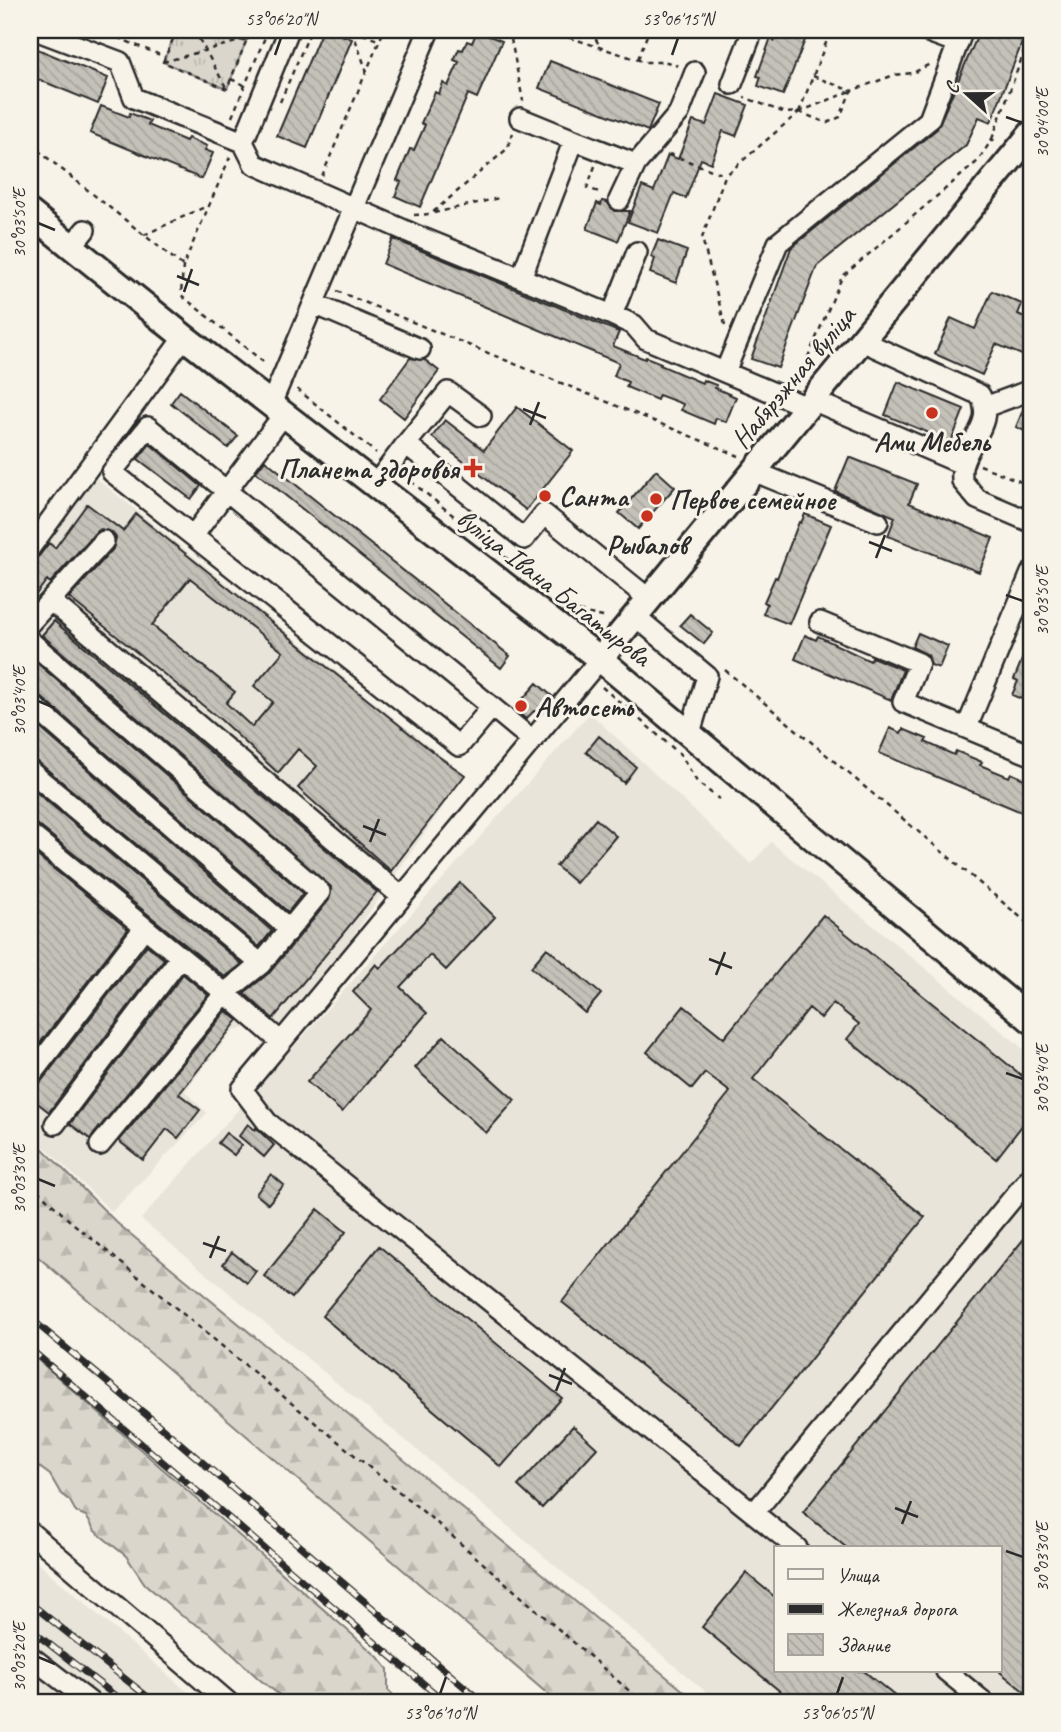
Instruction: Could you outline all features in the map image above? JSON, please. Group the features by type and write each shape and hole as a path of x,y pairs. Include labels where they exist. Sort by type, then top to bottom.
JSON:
{"main road":[{"name":"Набярэжная вуліца","path":"600,659 642,608 746,458 862,341 1031,134"},
{"name":"вуліца Івана Багатырова","path":"30,213 78,238 184,337 600,659 1031,1018"}],"street":[{"path":"239,145 289,30"},
{"path":"193,536 227,491 277,409 319,307 354,208 429,30"},
{"path":"732,84 753,30"},
{"path":"725,372 778,243 929,120 956,37 923,30"},
{"path":"38,31 120,62 134,98 239,145 254,164 612,315 634,325 646,339 962,464"},
{"path":"619,200 636,164 679,113 695,72"},
{"path":"522,113 574,140 636,164"},
{"path":"521,278 574,140"},
{"path":"612,315 637,252"},
{"path":"319,307 420,349"},
{"path":"30,548 184,337"},
{"path":"862,341 980,395 985,407 984,422 962,464 962,481 977,499 1031,522"},
{"path":"985,407 1031,390"},
{"path":"375,485 448,392 481,416"},
{"path":"492,707 459,746 112,472 148,427 492,707 532,740"},
{"path":"406,444 524,539 544,514 642,608 707,676 690,733"},
{"path":"746,458 878,522"},
{"path":"30,623 104,541"},
{"path":"967,727 1031,573"},
{"path":"51,601 402,897"},
{"path":"820,622 919,663 903,702 1031,755"},
{"path":"30,641 320,892 261,964 225,993 100,1145"},
{"path":"600,659 242,1089 267,1122 795,1546"},
{"path":"30,703 289,929"},
{"path":"30,771 261,964"},
{"path":"30,834 281,1042"},
{"path":"30,1076 144,928"},
{"path":"55,1124 180,958"},
{"path":"754,1513 1031,1176"},
{"path":"30,1532 228,1702"},
{"path":"30,1656 90,1702"},
{"path":"947,1672 984,1702"}],"path":[{"path":"99,30 165,57"},
{"path":"113,35 115,30"},
{"path":"163,62 177,30"},
{"path":"194,30 227,89"},
{"path":"226,30 247,39"},
{"path":"277,110 311,30"},
{"path":"352,30 380,41"},
{"path":"352,30 367,72"},
{"path":"330,180 322,176 384,30"},
{"path":"493,30 510,38 567,38 638,59 667,62 695,72"},
{"path":"567,38 574,30"},
{"path":"591,30 600,47"},
{"path":"638,59 649,30"},
{"path":"799,112 831,30"},
{"path":"163,62 267,31"},
{"path":"232,118 267,31"},
{"path":"802,402 795,388 842,277 978,162 992,139 1031,33"},
{"path":"716,200 726,176 799,112 851,90 894,75 912,73 929,65 956,37"},
{"path":"510,38 522,113"},
{"path":"227,89 247,39"},
{"path":"163,62 227,89"},
{"path":"813,76 851,90"},
{"path":"231,79 245,85"},
{"path":"732,84 739,87 744,97 785,113 799,112 827,123 840,117 851,90"},
{"path":"992,139 1013,155"},
{"path":"30,144 183,266"},
{"path":"239,145 183,266 180,295 274,371"},
{"path":"431,214 507,149"},
{"path":"663,151 726,176"},
{"path":"413,215 431,214 499,198"},
{"path":"144,235 209,205"},
{"path":"319,307 333,289 746,458"},
{"path":"293,386 377,454"},
{"path":"402,474 527,575"},
{"path":"569,609 608,619"},
{"path":"723,668 1031,926"},
{"path":"601,688 681,755 698,782 719,799"},
{"path":"30,1183 69,1220 437,1523 642,1702"}],"shaded area":[{"path":"96,478 465,775 293,1022 233,1030 185,1091 207,1113 112,1212 30,1133 30,557"},
{"path":"590,713 751,864 771,842 1031,1055 1031,1702 718,1702 141,1219"},
{"path":"30,1556 161,1669 199,1702 30,1702"}],"green space":[{"path":"177,30 226,30 247,39 227,89 163,62"},
{"path":"30,1136 117,1223 697,1702 557,1702 30,1250"},
{"path":"30,1353 378,1657 388,1669 388,1690 400,1702 286,1700 259,1679 210,1633 182,1616 145,1584 126,1556 95,1531 86,1516 76,1512 50,1475 30,1460"}],"building":[{"path":"322,30 352,39 307,148 277,136"},
{"path":"779,30 809,30 783,95 758,86 761,77 757,76 773,32 774,42"},
{"path":"980,30 1027,30 991,122 979,117 966,145 817,266 778,368 751,359 791,248 937,129"},
{"path":"477,31 502,41 477,98 468,94 420,207 395,196 401,182 397,180 410,149 414,150 425,125 421,123 435,92 439,94 443,83 448,86 459,62 454,60 459,49 463,50 467,41 472,43"},
{"path":"30,46 108,78 98,104 30,76"},
{"path":"550,61 659,104 648,131 539,88"},
{"path":"718,94 748,105 736,136 723,131 711,163 701,159 686,198 674,193 658,233 628,222 642,186 654,191 668,155 678,159 693,121 706,125"},
{"path":"101,106 129,117 130,113 150,121 148,125 186,141 188,138 207,146 205,150 213,153 202,179 90,133"},
{"path":"602,201 607,202 614,211 630,211 618,241 587,229 597,203 601,205"},
{"path":"393,239 619,332 613,346 661,363 660,365 702,383 703,380 716,385 715,388 736,397 726,422 716,418 714,424 681,410 683,404 659,395 657,400 626,387 628,382 614,376 619,363 383,264"},
{"path":"658,240 687,251 676,283 650,273 655,259 651,257"},
{"path":"992,291 1022,304 1018,314 1031,320 1031,339 1024,356 996,344 982,375 935,354 951,318 975,329"},
{"path":"410,358 425,360 439,371 404,418 380,399"},
{"path":"898,382 964,409 951,442 885,415"},
{"path":"180,391 238,436 228,448 171,403"},
{"path":"1031,403 1031,434 1016,427 1025,405"},
{"path":"517,407 573,451 526,510 432,437 445,420 484,450"},
{"path":"150,444 201,486 191,499 138,459"},
{"path":"849,457 917,484 909,503 993,538 979,572 888,536 895,517 835,491"},
{"path":"265,460 510,656 501,668 256,472"},
{"path":"656,470 675,487 638,529 619,513"},
{"path":"87,504 123,531 136,514 465,775 391,871 298,788 317,766 298,749 278,773 221,720 69,598 113,549 116,538 112,532 101,529 95,533 50,583 47,580 30,602 30,562 39,556 49,543 55,548","holes":["190,578 283,652 254,686 273,702 252,727 226,703 235,692 152,625"]},
{"path":"805,514 831,525 789,624 763,614 767,604 764,602"},
{"path":"690,614 713,633 704,644 680,625"},
{"path":"54,621 377,892 273,1019 244,993 270,972 329,900 331,887 42,635"},
{"path":"918,633 948,646 939,668 931,665 928,655 912,647"},
{"path":"805,635 816,640 818,636 870,661 872,657 903,670 891,700 795,659"},
{"path":"1031,638 1031,703 1012,695 1018,681 1014,679"},
{"path":"30,657 303,893 288,912 38,694 30,691"},
{"path":"537,683 552,696 537,713 534,711 526,719 514,709"},
{"path":"30,719 272,931 259,947 38,762 30,759"},
{"path":"890,728 901,733 903,729 954,755 956,751 1009,777 1011,773 1031,782 1031,816 879,753"},
{"path":"599,736 636,767 624,783 586,752"},
{"path":"30,787 242,964 225,977 38,825 30,822"},
{"path":"596,819 616,836 576,883 556,866"},
{"path":"34,853 128,929 30,1056 30,859"},
{"path":"460,883 495,917 446,970 430,955 400,987 427,1013 342,1112 307,1082 371,1010 353,992 376,964 380,968"},
{"path":"823,915 1031,1083 1031,1114 996,1159 847,1039 859,1024 833,1003 821,1018 809,1008 753,1079 925,1217 741,1446 562,1302 730,1092 705,1073 692,1089 647,1052 684,1006 724,1038"},
{"path":"147,945 164,959 49,1112 30,1097 30,1088 40,1083"},
{"path":"547,948 601,994 585,1013 531,967"},
{"path":"183,974 208,995 90,1139 70,1124"},
{"path":"226,1011 238,1020 179,1094 200,1110 178,1138 167,1129 143,1160 119,1141"},
{"path":"444,1036 515,1100 486,1133 415,1068"},
{"path":"248,1124 274,1145 264,1157 239,1136"},
{"path":"226,1133 242,1145 234,1155 218,1143"},
{"path":"271,1174 284,1185 268,1204 256,1194"},
{"path":"318,1209 346,1232 292,1298 264,1276"},
{"path":"1031,1230 1031,1697 1000,1672 1002,1546 845,1546 803,1512"},
{"path":"379,1246 562,1398 501,1467 322,1316"},
{"path":"232,1252 256,1271 247,1283 223,1264"},
{"path":"573,1426 597,1448 542,1508 518,1486"},
{"path":"746,1573 774,1596 774,1672 865,1672 902,1702 793,1702 702,1627"}],"railway":[{"path":"30,1318 482,1702"},
{"path":"30,1349 445,1702"},
{"path":"30,1603 154,1702"},
{"path":"30,1629 123,1702"}],"place":[{"name":"Ами Мебель","path":"932,413"},
{"name":"Планета здоровья","path":"473,468"},
{"name":"Санта","path":"545,496"},
{"name":"Первое семейное","path":"656,499"},
{"name":"Рыбалов","path":"647,516"},
{"name":"Автосеть","path":"521,706"}]}
